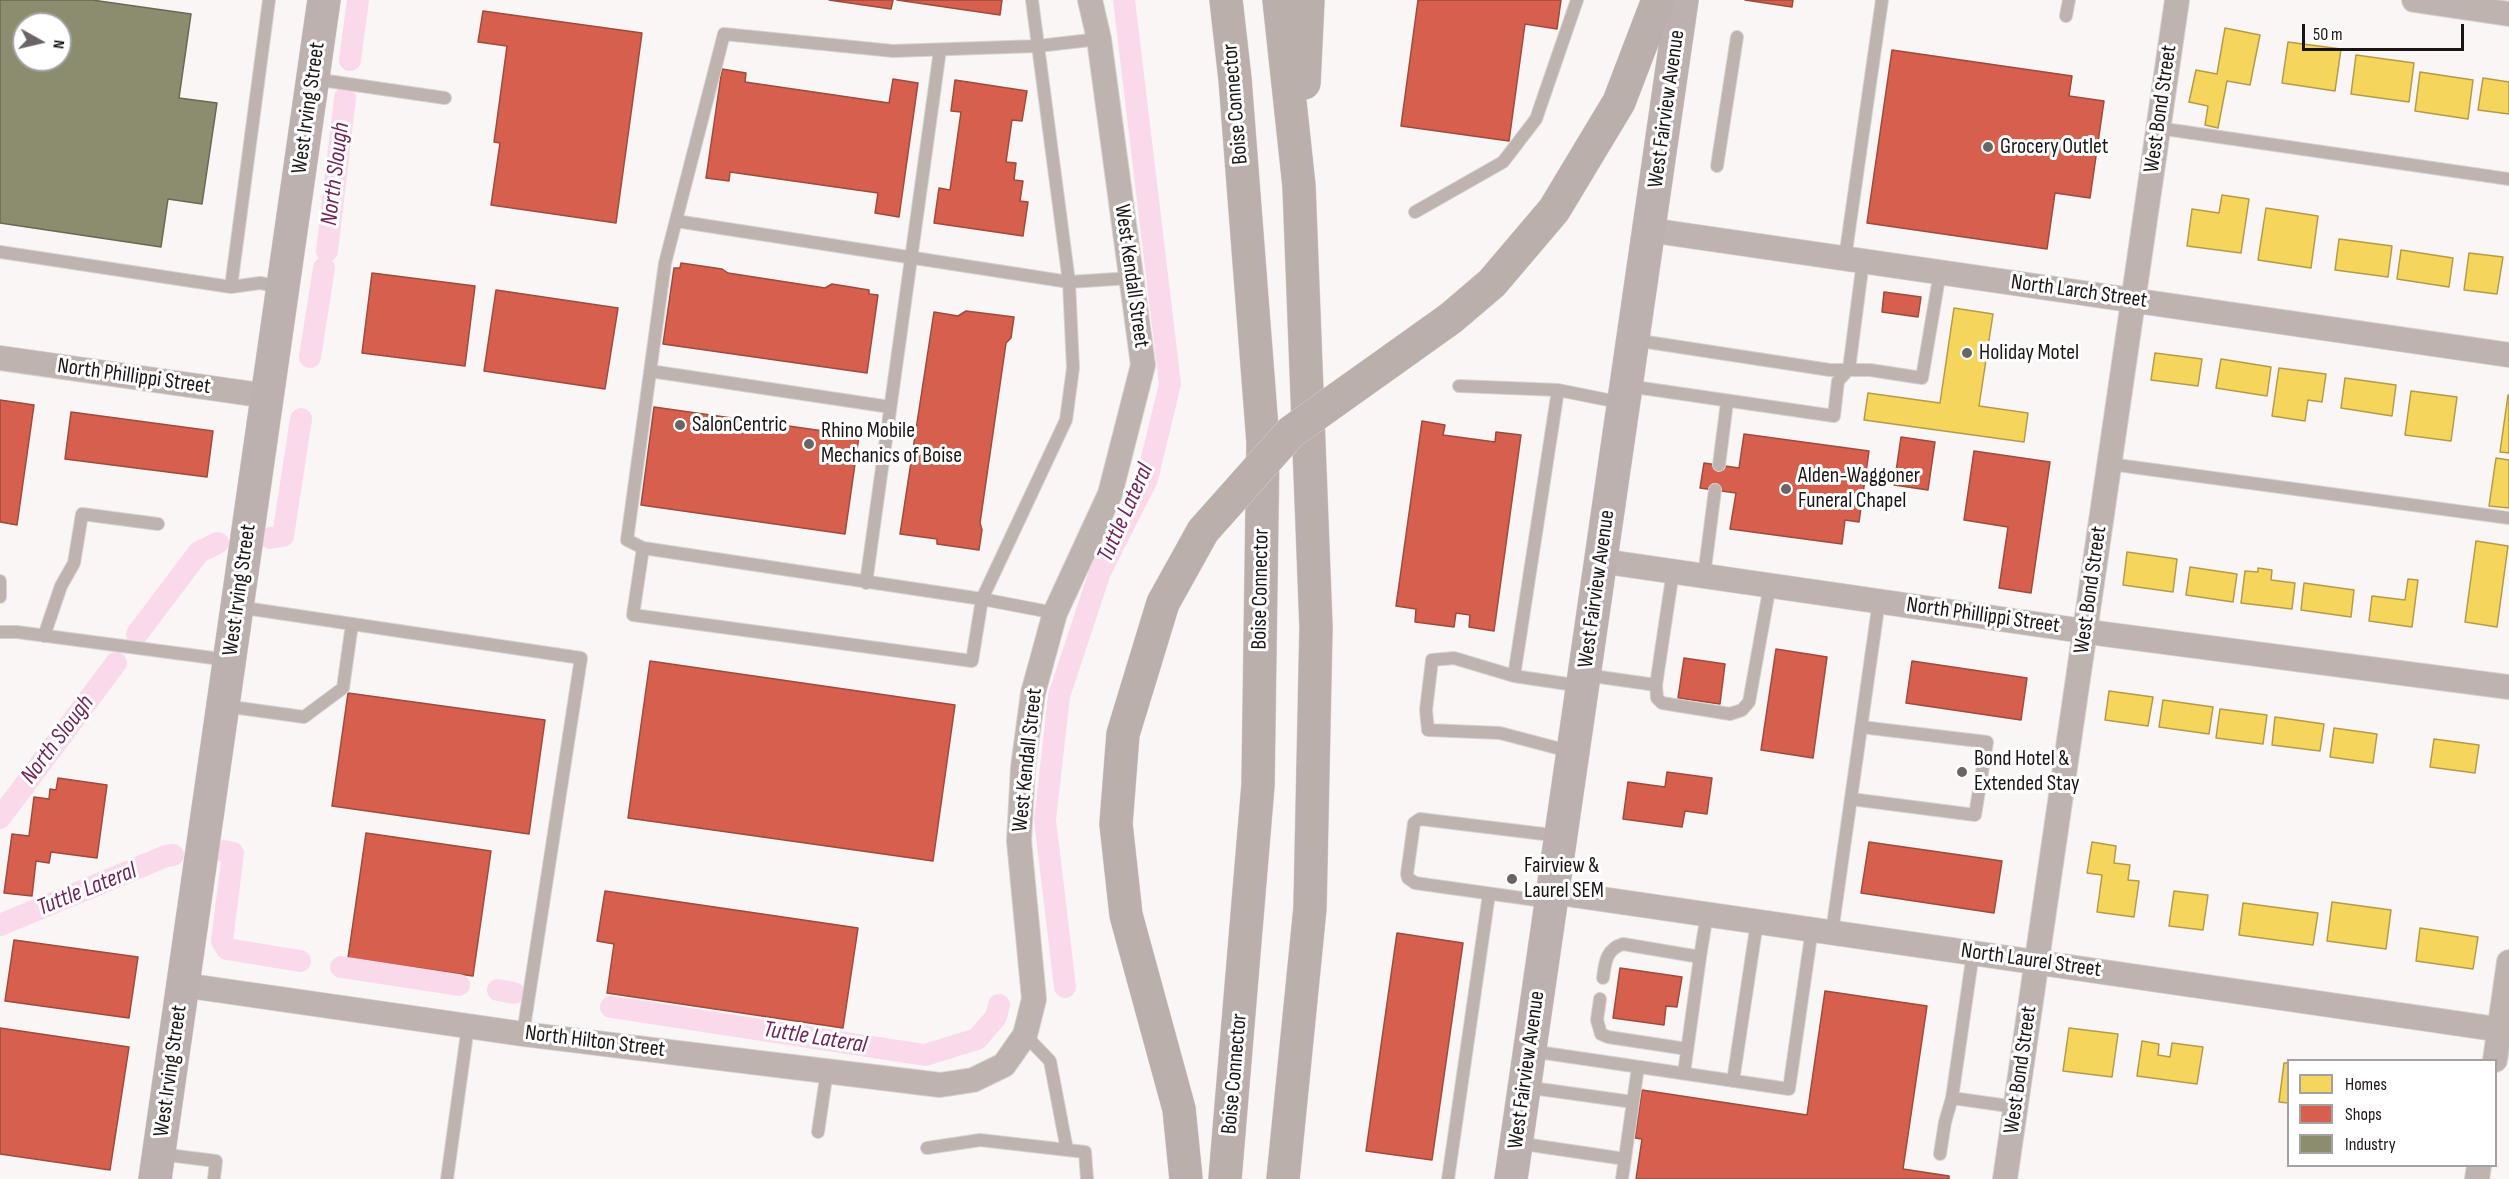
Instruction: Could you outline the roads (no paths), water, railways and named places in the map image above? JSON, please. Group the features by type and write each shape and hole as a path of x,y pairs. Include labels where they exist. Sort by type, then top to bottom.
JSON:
{"highway":[{"path":"1210,0 1235,79"},
{"name":"Boise Connector","path":"1225,1179 1258,786 1263,442 1235,79 1226,0"},
{"path":"1279,0 1299,186 1316,627 1310,908 1283,1179"},
{"path":"1299,186 1308,0"},
{"path":"1186,1179 1179,1109 1126,915 1116,825 1123,734 1163,603 1203,531 1291,432 1451,318 1492,283 1554,210 1619,102 1658,0"}],"street":[{"name":"West Irving Street","path":"157,1167 324,0"},
{"name":"West Kendall Street","path":"1004,1065 1025,1035 1034,999 1019,841 1023,767 1033,693 1055,613 1110,494 1143,365 1099,39 1090,0"},
{"name":"West Fairview Avenue","path":"1511,1179 1682,0"},
{"name":"West Bond Street","path":"2005,1179 2177,0"},
{"path":"2414,0 2509,14"},
{"name":"North Larch Street","path":"1649,230 2509,355"},
{"name":"North Phillippi Street","path":"0,358 267,396"},
{"name":"North Phillippi Street","path":"1601,561 2085,631 2509,687"},
{"name":"North Laurel Street","path":"1552,897 1757,921 2504,1031"},
{"path":"2494,1059 2504,1031 2509,962"},
{"name":"North Hilton Street","path":"183,985 523,1034 940,1085 973,1080 1004,1065"}],"lane":[{"path":"231,287 269,0"},
{"path":"643,548 633,615 972,661 982,599 1066,420 1073,368 1069,282 1032,0"},
{"path":"1415,212 1503,162 1536,119 1577,0"},
{"path":"1459,386 1625,394 1727,402 1834,417 1838,381 1849,369 1854,260 1882,0"},
{"path":"2066,16 2069,0"},
{"path":"1055,613 982,599 643,548 627,540 665,263 724,34 893,51 1038,46 1099,39"},
{"path":"1717,166 1737,38"},
{"path":"866,582 940,50"},
{"path":"313,79 445,98"},
{"path":"2158,128 2509,179"},
{"path":"676,221 1069,282 1131,278"},
{"path":"0,252 231,287 260,283 283,287"},
{"path":"1633,340 1830,370 1870,370 1922,378 1940,272"},
{"path":"650,371 890,407"},
{"path":"1514,676 1558,390"},
{"path":"1719,465 1727,402"},
{"path":"2110,464 2509,518"},
{"path":"1704,576 1715,490"},
{"path":"44,636 61,586 74,563 82,514 158,524"},
{"path":"1674,571 1656,685 1658,698 1662,703 1730,714 1742,710 1749,702 1770,585"},
{"path":"0,581 0,597"},
{"path":"1530,1051 1789,1089 1851,799 1879,601"},
{"path":"237,607 581,658 523,1034"},
{"path":"223,706 304,717 344,688 352,624"},
{"path":"0,632 230,660"},
{"path":"1573,753 1500,733 1428,730 1426,710 1432,660 1454,658 1514,676 1656,685"},
{"path":"1851,799 1975,815 1987,742 1861,727"},
{"path":"1552,897 1489,894 1415,883 1408,878 1414,823 1420,819 1561,837"},
{"path":"1448,1179 1489,894"},
{"path":"1684,1073 1707,914"},
{"path":"1733,1081 1757,921"},
{"path":"1603,978 1607,955 1616,946 1623,944 1700,957"},
{"path":"1941,1154 1945,1122 1952,1098 1973,953"},
{"path":"1600,999 1597,1020 1601,1034 1608,1037 1687,1048"},
{"path":"447,1179 468,1026"},
{"path":"1025,1035 1050,1061 1067,1150"},
{"path":"1622,1179 1638,1067"},
{"path":"818,1132 827,1071"},
{"path":"1525,1087 1633,1102"},
{"path":"1952,1098 2016,1107"},
{"path":"927,1148 980,1140 1085,1152 1087,1179"},
{"path":"1517,1143 1624,1159"},
{"path":"157,1167 216,1161 214,1179"}],"waterway":[{"name":"North Slough","path":"350,60 358,0"},
{"name":"Tuttle Lateral","path":"1065,987 1045,820 1059,696 1100,572 1147,479 1170,384 1124,0"},
{"name":"North Slough","path":"327,251 345,98"},
{"name":"North Slough","path":"310,357 324,268"},
{"name":"North Slough","path":"270,538 283,536 301,419"},
{"name":"North Slough","path":"137,634 199,552 218,543"},
{"name":"North Slough","path":"0,818 116,663"},
{"name":"Tuttle Lateral","path":"224,851 233,853 222,941 227,949 300,961"},
{"name":"Tuttle Lateral","path":"0,925 173,855"},
{"name":"Tuttle Lateral","path":"341,967 459,985"},
{"name":"Tuttle Lateral","path":"498,990 514,993"},
{"name":"Tuttle Lateral","path":"611,1007 925,1055 977,1039 996,1017 999,1005"}],"place":[{"name":"Grocery Outlet","path":"1988,147"},
{"name":"Holiday Motel","path":"1967,353"},
{"name":"SalonCentric","path":"680,425"},
{"name":"Rhino Mobile Mechanics of Boise","path":"809,444"},
{"name":"Alden-Waggoner Funeral Chapel","path":"1786,489"},
{"name":"Bond Hotel & Extended Stay","path":"1962,772"},
{"name":"Fairview & Laurel SEM","path":"1512,879"}]}
